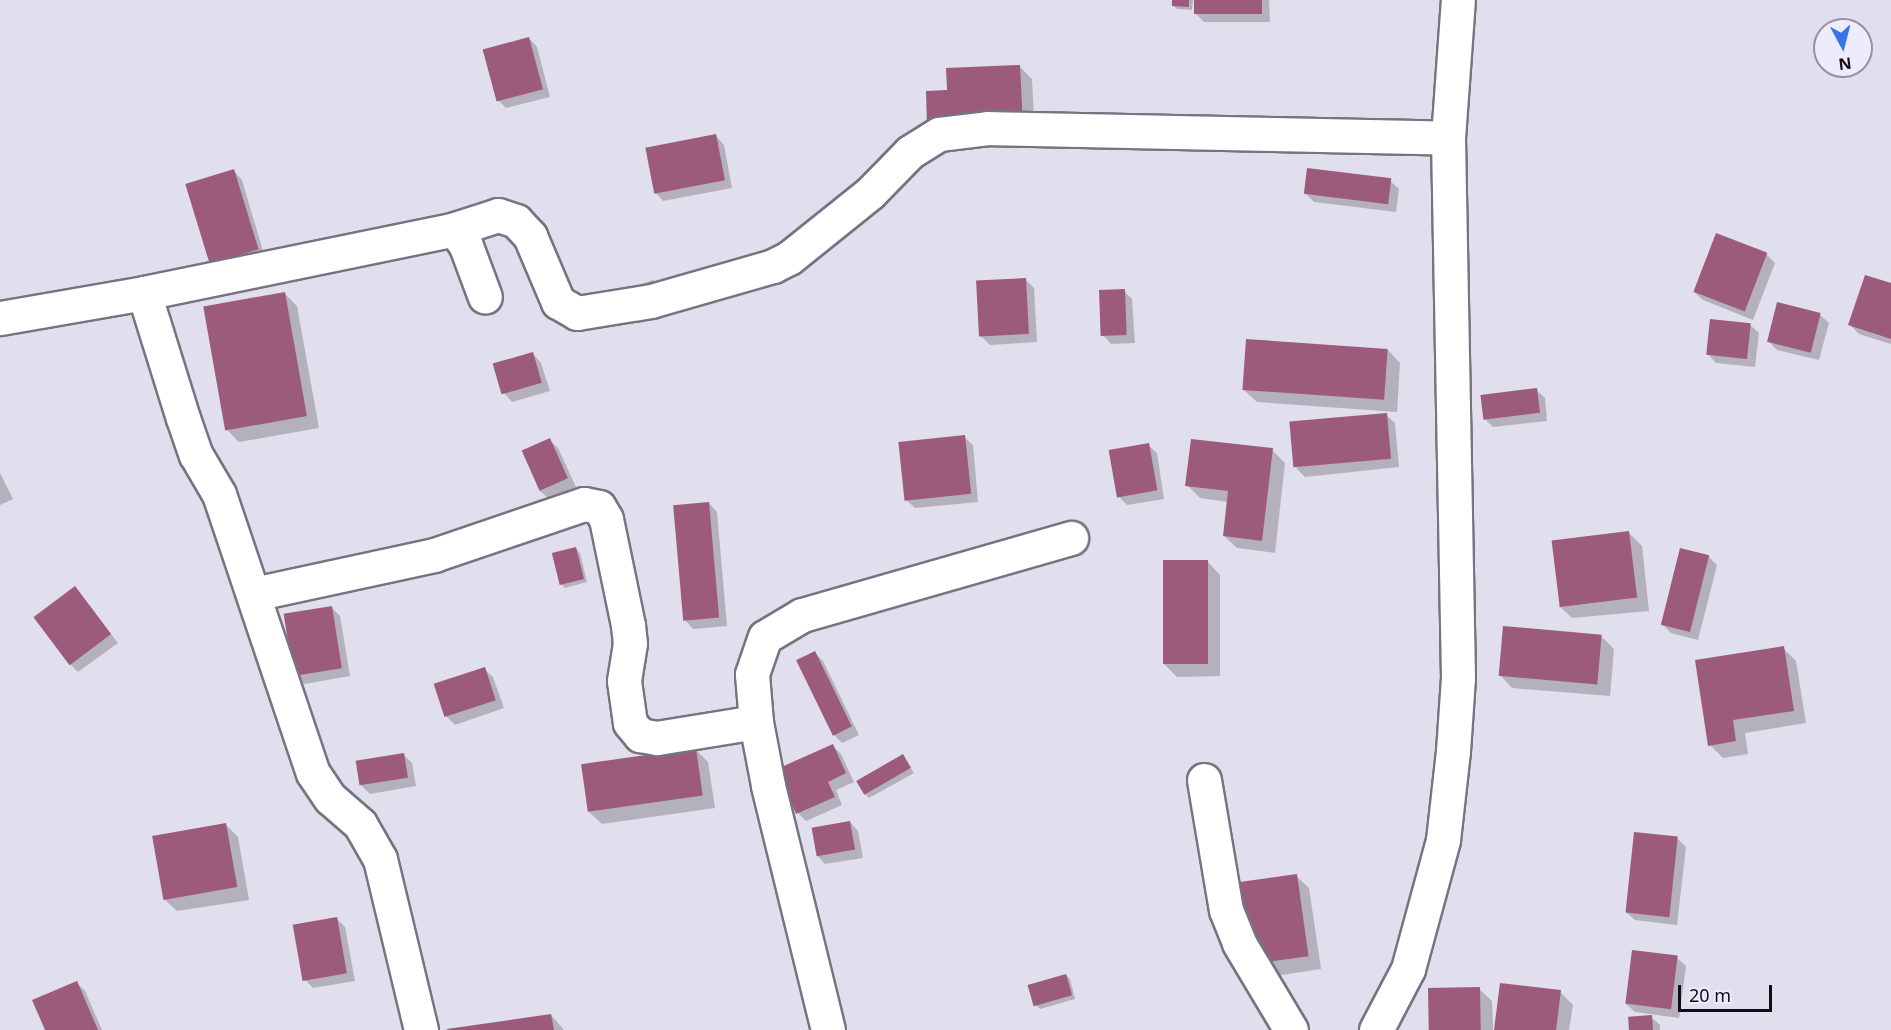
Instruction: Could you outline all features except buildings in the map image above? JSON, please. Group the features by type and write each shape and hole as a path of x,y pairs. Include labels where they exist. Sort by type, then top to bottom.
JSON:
{"street":[{"path":"1376,1030 1408,969 1443,840 1453,751 1458,678 1448,138 1458,0"},
{"path":"0,318 144,293 455,229 498,215 516,220 530,236 558,302 577,313 651,301 773,266 789,258 870,194 880,180 910,152 939,134 988,128 1448,138"},
{"path":"455,229 465,246 485,297"},
{"path":"144,293 193,446 219,494 313,773 330,798 360,824 380,859 421,1030"},
{"path":"254,594 434,555 584,504 598,507 606,519 628,625 630,644 624,681 630,723 640,735 657,738 756,722"},
{"path":"828,1030 770,797 756,722 752,674 765,637 802,615 1071,538"},
{"path":"1204,780 1226,910 1239,943 1290,1030"}]}
